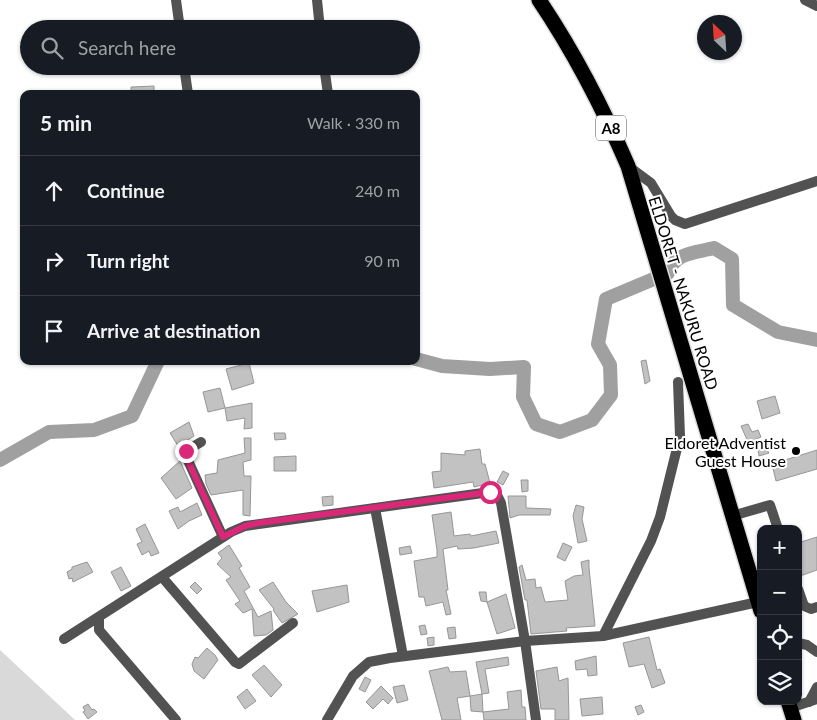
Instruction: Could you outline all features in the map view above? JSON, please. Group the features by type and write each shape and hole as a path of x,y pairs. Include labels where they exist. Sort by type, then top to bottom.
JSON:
{"highway":[{"name":"ELDORET - NAKURU ROAD","path":"539,0 577,60 610,125 628,166 757,600"}],"street":[{"path":"176,0 179,20"},
{"path":"317,0 319,20"},
{"path":"185,75 187,90"},
{"path":"325,75 327,90"},
{"path":"628,166 648,179 671,216 685,224 817,181"},
{"path":"603,636 651,540 660,517 680,436 678,382"},
{"path":"201,442 186,451 185,454 223,537"},
{"path":"64,640 223,537 245,526 490,492 498,495 501,503 525,641 536,720"},
{"path":"732,516 770,505 777,525"},
{"path":"375,508 403,656"},
{"path":"162,577 235,662 239,664 293,623"},
{"path":"802,600 804,606 811,609 817,607"},
{"path":"326,720 353,676 369,662 525,641 603,636 757,607"},
{"path":"99,618 99,630 176,720"},
{"path":"802,644 817,652"},
{"path":"791,710 813,701 817,686"}],"shaded area":[{"path":"0,650 75,720 0,720"}],"building":[{"path":"154,86 154,90 131,90 131,87"},
{"path":"646,360 650,381 645,384 641,361"},
{"path":"250,365 254,383 232,390 226,369"},
{"path":"220,388 225,408 208,412 203,392"},
{"path":"775,396 780,413 762,419 757,401"},
{"path":"252,403 252,428 244,429 245,418 227,421 225,408"},
{"path":"189,422 194,436 178,446 170,433"},
{"path":"748,424 752,432 758,430 761,437 748,442 741,426"},
{"path":"274,433 285,433 286,439 275,440"},
{"path":"244,438 251,438 251,460 243,462 244,476 251,476 250,516 243,515 243,490 211,495 206,484 205,475 217,473 218,460 245,453"},
{"path":"766,448 769,453 759,456 758,450"},
{"path":"480,449 482,464 485,464 490,483 474,487 473,482 434,488 432,472 441,471 441,453 465,455 465,451"},
{"path":"817,450 817,469 776,481 772,464"},
{"path":"296,456 296,471 274,471 274,457"},
{"path":"180,461 192,488 176,499 161,478"},
{"path":"503,471 509,474 503,485 497,482"},
{"path":"521,480 528,480 528,491 522,492"},
{"path":"333,496 333,505 323,506 322,497"},
{"path":"508,496 526,496 526,508 551,509 550,515 519,515 510,518"},
{"path":"197,503 202,515 178,529 169,511 178,507 180,512"},
{"path":"576,505 584,507 582,519 587,541 578,543 573,516"},
{"path":"451,512 454,536 470,534 471,536 496,531 499,543 474,548 458,549 457,546 443,549 448,590 446,590 451,614 446,615 443,602 426,606 424,597 419,597 414,561 437,557 432,515"},
{"path":"145,524 159,553 151,556 149,551 142,555 137,544 142,542 136,529"},
{"path":"817,537 817,570 802,575 802,570 802,542"},
{"path":"563,543 572,547 565,561 557,557"},
{"path":"229,545 242,566 239,568 250,587 244,591 258,617 271,611 273,630 266,635 254,636 252,609 243,613 235,604 240,601 226,580 231,577 217,564 222,558 218,553"},
{"path":"410,546 412,553 400,555 399,548"},
{"path":"589,560 595,626 566,628 567,631 531,634 527,600 525,600 519,567 522,565 526,580 535,579 536,588 541,587 545,602 568,600 565,581 574,576 583,575 581,562"},
{"path":"87,562 93,572 73,582 72,578 69,579 67,572 72,567"},
{"path":"121,567 131,586 121,591 111,572"},
{"path":"195,582 202,589 197,594 190,587"},
{"path":"273,582 286,602 298,614 282,623 259,590"},
{"path":"347,585 349,602 317,612 312,591"},
{"path":"479,592 486,592 487,602 481,601"},
{"path":"506,594 515,628 497,634 487,602"},
{"path":"425,625 427,634 421,635 419,626"},
{"path":"455,627 456,638 449,639 447,628"},
{"path":"434,637 434,645 428,646 427,638"},
{"path":"649,637 657,670 660,669 665,683 652,688 644,664 629,667 623,643"},
{"path":"207,648 218,660 204,679 194,671 192,664 195,657 198,658"},
{"path":"596,656 597,675 588,676 587,669 576,670 575,661"},
{"path":"508,657 509,665 485,669 489,693 482,694 476,662"},
{"path":"264,665 282,685 271,697 252,675"},
{"path":"448,667 450,672 466,671 470,696 457,698 461,720 442,720 429,671"},
{"path":"557,667 559,681 568,678 569,720 555,720 555,709 541,709 536,671"},
{"path":"365,677 371,680 365,692 359,689"},
{"path":"404,685 408,700 397,703 393,687"},
{"path":"381,686 393,698 388,704 383,699 373,709 366,702"},
{"path":"247,689 256,701 245,709 237,697"},
{"path":"521,690 522,707 525,707 526,720 484,720 483,712 509,709 507,692"},
{"path":"482,694 483,712 471,711 470,696"},
{"path":"602,697 603,714 582,716 580,699"},
{"path":"88,704 92,710 94,709 97,712 88,719 83,712 85,711 83,707"},
{"path":"641,705 644,712 638,715 635,707"}],"waterway":[{"path":"420,360 442,366 490,369 524,367 523,397 536,424 560,432 592,420 611,395 610,365 598,344 606,299 668,273 675,261 681,257 714,248 732,259 733,305 778,332 817,340"},
{"path":"0,460 49,432 94,430 132,416 156,365"}],"place":[{"name":"Eldoret Adventist Guest House","path":"796,451"}],"route":[{"path":"186,451 187,459 223,537 245,526 259,523 490,492"}]}
